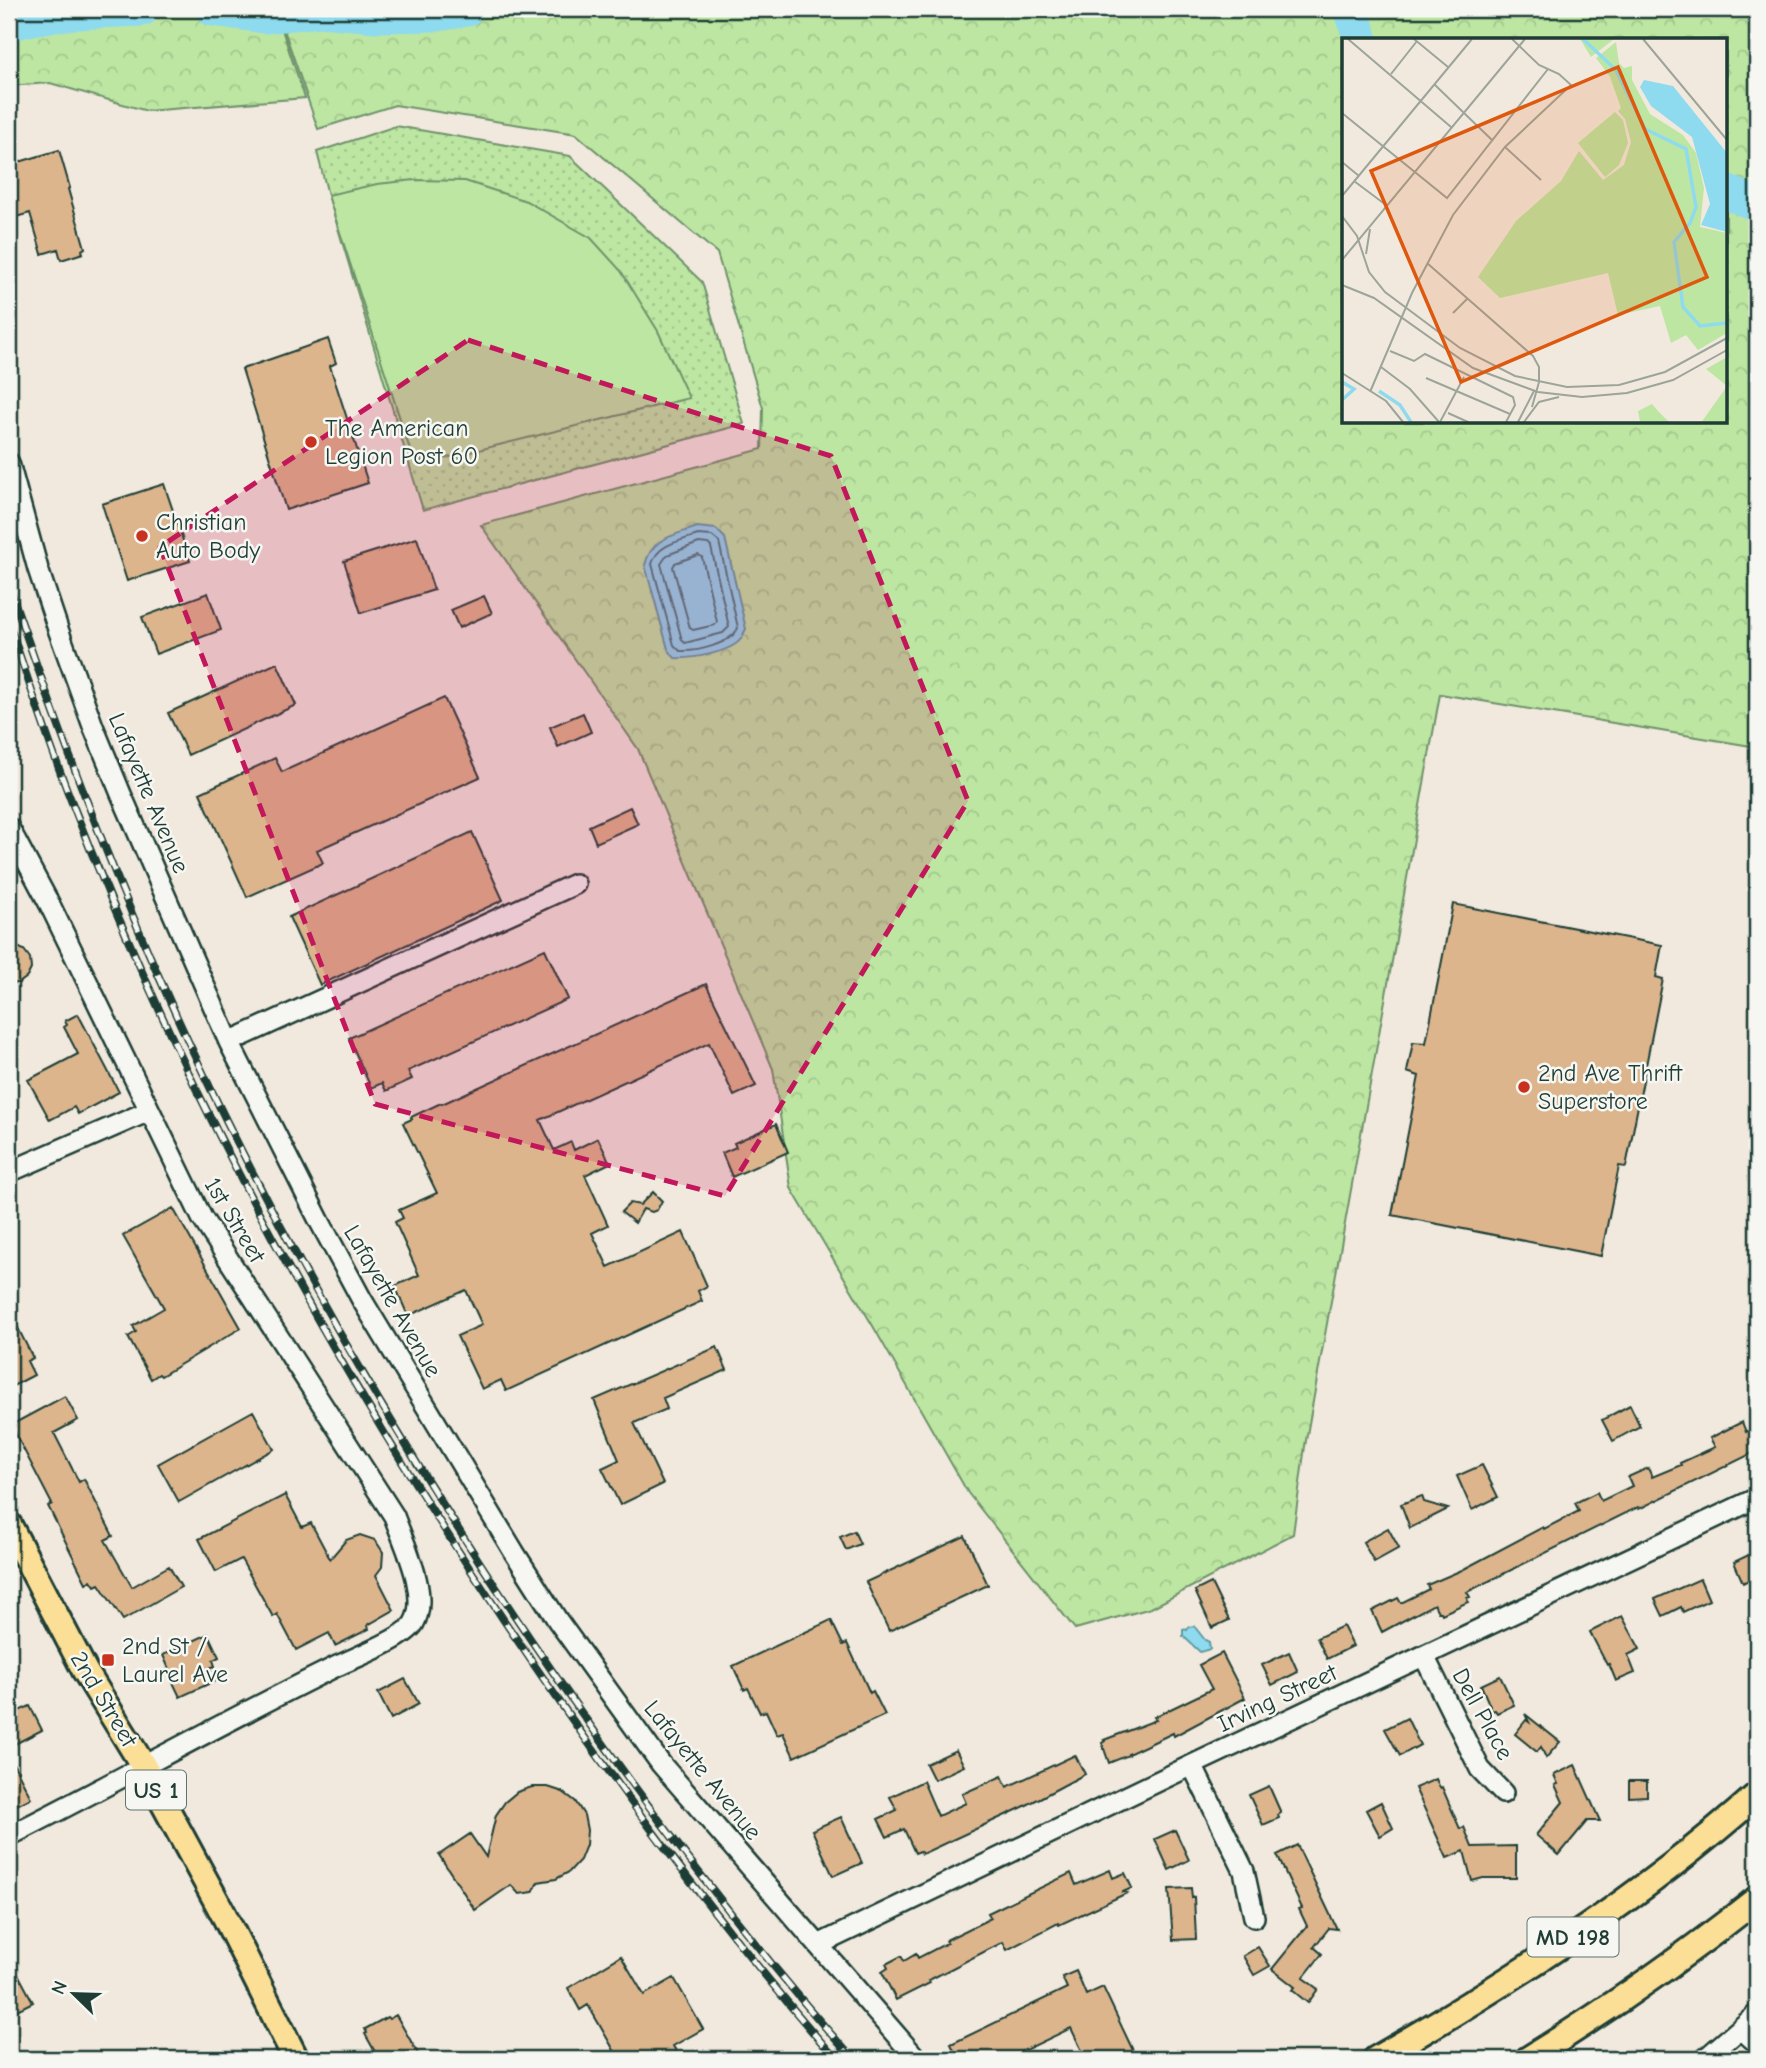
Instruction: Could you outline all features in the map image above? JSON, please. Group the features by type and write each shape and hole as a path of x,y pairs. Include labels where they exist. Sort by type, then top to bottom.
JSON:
{"main road":[{"name":"2nd Street","path":"9,1525 85,1671 144,1767 224,1915 296,2059"},
{"name":"MD 198","path":"1376,2059 1526,1969 1612,1910 1682,1859 1757,1795"},
{"path":"1528,2059 1637,1989 1706,1940 1757,1899"}],"street":[{"name":"Lafayette Avenue","path":"9,463 38,569 93,726 229,1042 362,1300 558,1621 661,1764 917,2059"},
{"name":"1st Street","path":"9,828 50,905 202,1218 394,1516 419,1597 414,1623 400,1636 144,1767"},
{"path":"229,1042 575,884"},
{"path":"9,1172 149,1111"},
{"name":"Irving Street","path":"818,1945 1757,1498"},
{"name":"Dell Place","path":"1424,1656 1480,1769 1503,1793"},
{"path":"1192,1765 1244,1871 1254,1917"},
{"path":"9,1836 144,1767"},
{"path":"1705,2059 1757,2014"},
{"path":"1741,2029 1757,2043"}],"highlighted area":[{"path":"468,340 831,456 968,801 725,1196 375,1104 160,547"}],"green space":[{"path":"9,9 275,9 305,98 147,111 50,83 9,86"},
{"path":"277,9 1757,9 1757,747 1440,694 1305,1446 1293,1534 1151,1608 1075,1629 968,1493 791,1188 773,1069 638,749 481,525 762,449 763,408 717,253 576,134 395,105 318,129"},
{"path":"396,126 570,156 702,282 744,424 423,510 317,152"},
{"path":"415,180 465,181 526,201 591,238 621,271 658,331 689,398 426,463 412,456 328,195 377,184"}],"water":[{"path":"697,527 716,529 725,538 746,629 741,639 728,648 700,656 675,658 668,649 645,565 658,543"},
{"path":"1194,1626 1209,1642 1210,1649 1200,1652 1183,1636 1183,1629"}],"building":[{"path":"59,150 85,248 83,253 61,260 58,249 42,254 30,213 9,219 9,165"},
{"name":"The American Legion Post 60","path":"328,339 336,363 330,366 368,483 286,510 242,369"},
{"path":"164,484 190,561 127,581 102,504"},
{"path":"417,538 434,590 361,613 344,561"},
{"path":"208,593 221,630 156,654 142,617"},
{"path":"484,596 492,613 459,628 451,610"},
{"path":"277,663 296,705 188,755 168,713"},
{"path":"444,698 480,777 317,850 323,863 247,897 200,793 275,758 282,772"},
{"path":"583,713 591,732 558,747 550,727"},
{"path":"630,807 638,824 596,843 589,826"},
{"path":"472,832 503,900 320,985 289,917"},
{"path":"1453,904 1662,945 1656,977 1663,979 1626,1167 1619,1166 1601,1256 1392,1215 1419,1076 1407,1072 1413,1042 1426,1043"},
{"path":"9,943 24,950 30,958 31,969 27,977 19,983 9,983"},
{"path":"545,949 568,999 408,1071 412,1079 386,1091 382,1083 371,1088 349,1038"},
{"path":"706,984 756,1086 734,1096 709,1043 540,1120 554,1150 571,1142 574,1150 598,1138 610,1163 585,1175 608,1225 592,1233 608,1267 683,1232 707,1286 698,1291 702,1301 506,1391 501,1380 482,1389 457,1336 482,1325 466,1290 408,1316 395,1286 419,1275 395,1222 403,1218 399,1210 437,1193 403,1123 441,1103"},
{"path":"78,1014 119,1092 78,1114 74,1107 50,1120 28,1080 78,1054 64,1027 67,1025 65,1021"},
{"path":"776,1124 788,1152 732,1177 722,1153 736,1147 734,1143"},
{"path":"653,1192 662,1201 657,1210 652,1212 643,1209 635,1223 621,1212 630,1203 640,1205"},
{"path":"173,1208 241,1328 161,1376 159,1374 151,1379 128,1337 136,1332 133,1326 164,1308 123,1236"},
{"path":"9,1310 33,1358 27,1361 34,1375 9,1388"},
{"path":"717,1347 727,1370 663,1398 667,1409 634,1423 663,1484 620,1505 602,1468 619,1460 594,1400"},
{"path":"65,1396 78,1420 54,1433 79,1482 84,1479 113,1536 105,1540 132,1587 169,1566 181,1587 123,1620 99,1584 95,1586 91,1580 86,1583 48,1506 52,1504 11,1425"},
{"path":"1630,1405 1640,1426 1613,1441 1602,1420"},
{"path":"253,1411 274,1449 179,1502 158,1464"},
{"path":"1742,1422 1746,1432 1757,1426 1757,1451 1467,1592 1470,1597 1467,1598 1468,1602 1442,1614 1434,1604 1382,1632 1372,1611 1398,1598 1401,1603 1429,1589 1427,1585 1579,1511 1575,1503 1597,1492 1601,1501 1632,1486 1628,1477 1648,1468 1652,1477 1681,1465 1680,1463 1715,1447 1710,1438"},
{"path":"1482,1465 1498,1497 1472,1510 1457,1476"},
{"path":"285,1495 302,1527 311,1523 330,1559 346,1540 360,1535 375,1540 383,1552 382,1567 376,1575 394,1610 368,1625 369,1629 335,1646 329,1633 296,1650 277,1614 273,1617 241,1559 216,1572 199,1539"},
{"path":"1422,1496 1424,1502 1448,1509 1410,1528 1401,1504"},
{"path":"1388,1528 1399,1548 1374,1562 1363,1542"},
{"path":"854,1531 860,1544 846,1550 840,1537"},
{"path":"965,1536 988,1585 889,1631 866,1582"},
{"path":"1757,1551 1757,1576 1743,1583 1734,1562"},
{"path":"1700,1579 1709,1600 1683,1612 1681,1607 1663,1616 1655,1599"},
{"path":"1211,1583 1229,1620 1212,1628 1195,1591"},
{"path":"1622,1616 1640,1649 1628,1655 1635,1673 1616,1681 1590,1632"},
{"path":"831,1620 843,1645 847,1643 870,1693 873,1691 885,1715 794,1757 783,1733 777,1735 766,1711 760,1713 748,1688 744,1690 733,1666"},
{"path":"1343,1626 1353,1646 1327,1659 1317,1638"},
{"path":"208,1634 219,1657 213,1660 215,1666 209,1668 215,1681 180,1697 163,1655"},
{"path":"1289,1652 1298,1672 1272,1685 1262,1665"},
{"path":"1222,1653 1245,1698 1174,1736 1173,1733 1109,1763 1102,1743 1104,1740 1156,1720 1154,1717 1212,1689 1199,1665"},
{"path":"1500,1676 1514,1705 1497,1713 1492,1711 1481,1685"},
{"path":"405,1679 419,1704 391,1719 378,1693"},
{"path":"9,1690 19,1711 30,1706 42,1730 9,1747"},
{"path":"1525,1714 1560,1742 1546,1758 1541,1747 1537,1752 1515,1734 1526,1720 1529,1722"},
{"path":"1407,1718 1420,1745 1400,1756 1385,1729"},
{"path":"956,1750 964,1766 934,1780 926,1764"},
{"path":"9,1755 31,1798 9,1809"},
{"path":"1075,1755 1085,1774 1023,1807 922,1854 920,1851 915,1853 904,1829 887,1837 878,1819 897,1810 890,1797 923,1781 938,1816 966,1803 962,1794 1002,1776 1007,1787"},
{"path":"1575,1765 1600,1821 1587,1821 1559,1855 1536,1835 1563,1802 1555,1785 1558,1784 1554,1775"},
{"path":"1436,1779 1460,1829 1464,1827 1472,1847 1516,1846 1516,1878 1483,1878 1472,1881 1464,1851 1447,1858 1415,1788"},
{"path":"1629,1781 1647,1781 1647,1796 1629,1797"},
{"path":"1269,1786 1281,1813 1279,1818 1263,1825 1249,1795"},
{"path":"532,1787 548,1787 563,1792 575,1801 584,1815 587,1830 586,1845 580,1860 569,1872 556,1879 538,1882 533,1892 519,1894 511,1885 475,1910 439,1855 470,1834 486,1857 496,1815 505,1802 517,1792"},
{"path":"1381,1802 1393,1828 1380,1836 1366,1810"},
{"path":"841,1817 862,1863 833,1876 812,1830"},
{"path":"1175,1830 1189,1860 1169,1870 1155,1839"},
{"path":"1297,1845 1337,1929 1329,1928 1314,1947 1322,1954 1303,1978 1318,1989 1308,2003 1292,1990 1295,1987 1272,1969 1307,1926 1299,1909 1302,1908 1277,1855"},
{"path":"1110,1870 1113,1878 1125,1873 1132,1888 1123,1892 1127,1893 1059,1925 1058,1923 1007,1950 1003,1942 896,2000 882,1972 888,1968 886,1964 901,1956 904,1961 916,1954 918,1958 947,1943 946,1940 991,1918 988,1913 1071,1873 1076,1885"},
{"path":"1191,1888 1192,1898 1194,1897 1196,1939 1173,1940 1169,1889"},
{"path":"1258,1947 1270,1966 1254,1975 1243,1956"},
{"path":"621,1956 644,1995 674,1978 703,2029 673,2046 681,2059 619,2059 588,2005 580,2010 568,1988"},
{"path":"9,1957 33,2002 9,2014"},
{"path":"1076,1971 1086,1995 1103,1987 1137,2059 1086,2059 1071,2028 1006,2059 958,2059 951,2044 1067,1988 1062,1977"},
{"path":"396,2015 421,2059 379,2059 365,2034 365,2029"}],"waterway":[{"path":"9,24 58,14 142,9"},
{"path":"213,9 264,16 320,10 376,15 438,14 466,9"},
{"path":"1351,9 1360,38"},
{"path":"1728,193 1757,204"}],"railway":[{"path":"9,586 92,816 138,929 225,1119 347,1346 435,1493 529,1637 605,1746 725,1906 853,2059"},
{"path":"9,624 67,790 146,981 248,1192 328,1338 457,1550 581,1732 704,1899 836,2059"}],"place":[{"name":"The American Legion Post 60","path":"311,442"},
{"name":"Christian Auto Body","path":"142,536"},
{"name":"2nd Ave Thrift Superstore","path":"1524,1087"},
{"name":"2nd St / Laurel Ave","path":"108,1660"}]}
